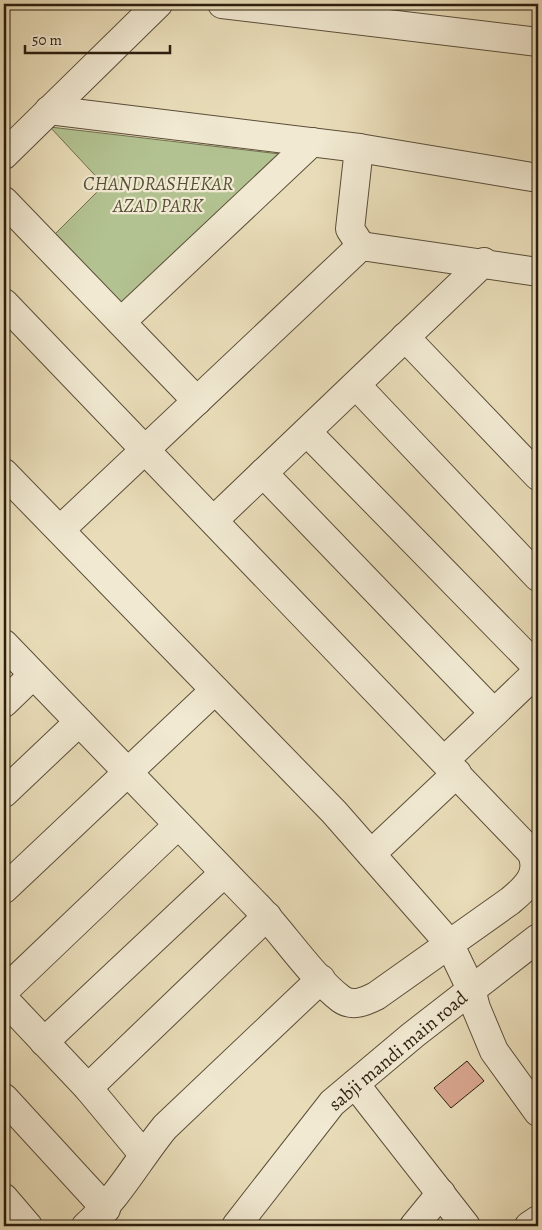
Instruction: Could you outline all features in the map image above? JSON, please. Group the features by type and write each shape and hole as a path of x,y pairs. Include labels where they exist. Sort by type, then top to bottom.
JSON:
{"street":[{"path":"4,154 158,4"},
{"path":"222,4 538,42"},
{"path":"49,110 359,148 538,178"},
{"path":"121,322 312,142"},
{"path":"359,148 350,229 361,246 484,262 538,272"},
{"path":"4,200 197,401"},
{"path":"61,529 361,246"},
{"path":"214,520 484,262"},
{"path":"4,303 451,767 535,850 535,874 523,890 376,996 363,1003 349,1004 340,998 321,979 267,916 4,644"},
{"path":"405,337 538,476"},
{"path":"356,385 538,577"},
{"path":"307,432 538,669 494,713 451,767 371,854"},
{"path":"4,473 61,529 216,690 371,854 449,943 474,999 494,1051 538,1110"},
{"path":"263,473 494,713"},
{"path":"4,703 33,675"},
{"path":"4,889 216,690"},
{"path":"4,793 79,722"},
{"path":"4,991 178,825"},
{"path":"44,1042 224,873"},
{"path":"88,1088 267,916"},
{"name":"sabji mandi main road","path":"236,1226 332,1103 360,1090 474,999 538,938"},
{"path":"474,999 538,961"},
{"path":"4,1098 96,1218 165,1127 321,979"},
{"path":"4,999 88,1088 143,1154"},
{"path":"256,1226 346,1113 360,1090 466,1226"},
{"path":"414,1226 440,1193"},
{"path":"4,1198 28,1226"},
{"path":"529,1226 538,1220"}],"green space":[{"name":"CHANDRASHEKAR AZAD PARK","path":"50,127 280,154 121,307 52,237 104,185"}],"building":[{"path":"467,1061 484,1081 451,1108 434,1088"}]}
